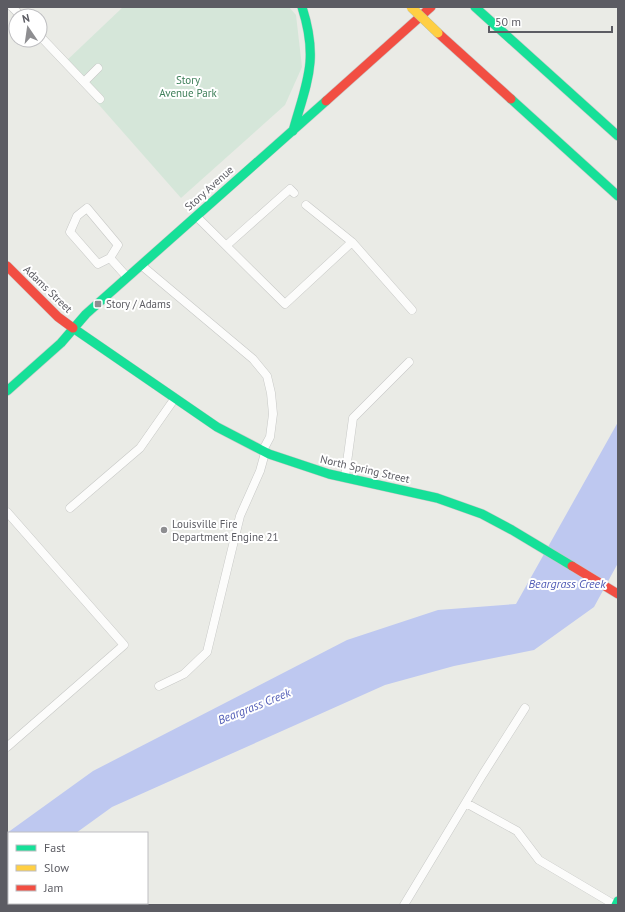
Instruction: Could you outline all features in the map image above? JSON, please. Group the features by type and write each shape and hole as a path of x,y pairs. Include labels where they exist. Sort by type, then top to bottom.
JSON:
{"main road":[{"path":"293,131 310,71 309,30 302,7"},
{"path":"411,7 618,196"},
{"name":"Story Avenue","path":"7,391 60,343 86,314 431,7"},
{"path":"477,9 618,136"},
{"name":"Adams Street","path":"7,266 58,317 73,328"},
{"name":"North Spring Street","path":"73,328 217,427 264,451 329,474 437,498 482,514 534,542 618,594"},
{"path":"615,905 618,901"}],"lane":[{"path":"48,44 100,99"},
{"path":"84,82 98,68"},
{"path":"227,246 290,189 294,194"},
{"path":"306,205 352,242 412,310"},
{"path":"86,208 118,245 110,258 98,264 70,232 78,216 86,208"},
{"path":"197,216 285,304 352,242"},
{"path":"110,258 128,277"},
{"path":"141,265 253,359 267,376 271,393 273,414 270,437 264,451 260,471 240,516 207,652 184,674 159,686"},
{"path":"345,478 353,418 409,362"},
{"path":"70,508 140,448 175,398"},
{"path":"7,512 124,645 7,747"},
{"path":"404,905 525,708"},
{"path":"466,802 517,831 539,860 615,905"}],"green space":[{"name":"Story Avenue Park","path":"123,7 289,7 296,15 302,67 285,105 181,198 63,64"}],"water":[{"name":"Beargrass Creek","path":"618,422 618,563 594,607 534,650 454,666 385,685 112,807 77,832 8,832 93,771 347,640 438,610 516,604"},
{"name":"Beargrass Creek","path":"8,832 7,896 7,833"}],"traffic: fast":[{"path":"293,131 309,70 310,42 302,7"},
{"path":"475,7 618,136"},
{"path":"511,99 618,196"},
{"path":"7,391 61,343 86,314 326,101"},
{"path":"73,328 217,427 269,454 329,474 437,498 482,514 572,566"},
{"path":"616,905 618,901"}],"traffic: jam":[{"path":"326,101 431,7"},
{"path":"438,33 511,99"},
{"path":"7,266 58,317 73,328"},
{"path":"572,566 618,594"}],"traffic: slow":[{"path":"411,7 438,33"}],"place":[{"name":"Story / Adams","path":"98,304"},
{"name":"Louisville Fire Department Engine 21","path":"164,530"}]}
